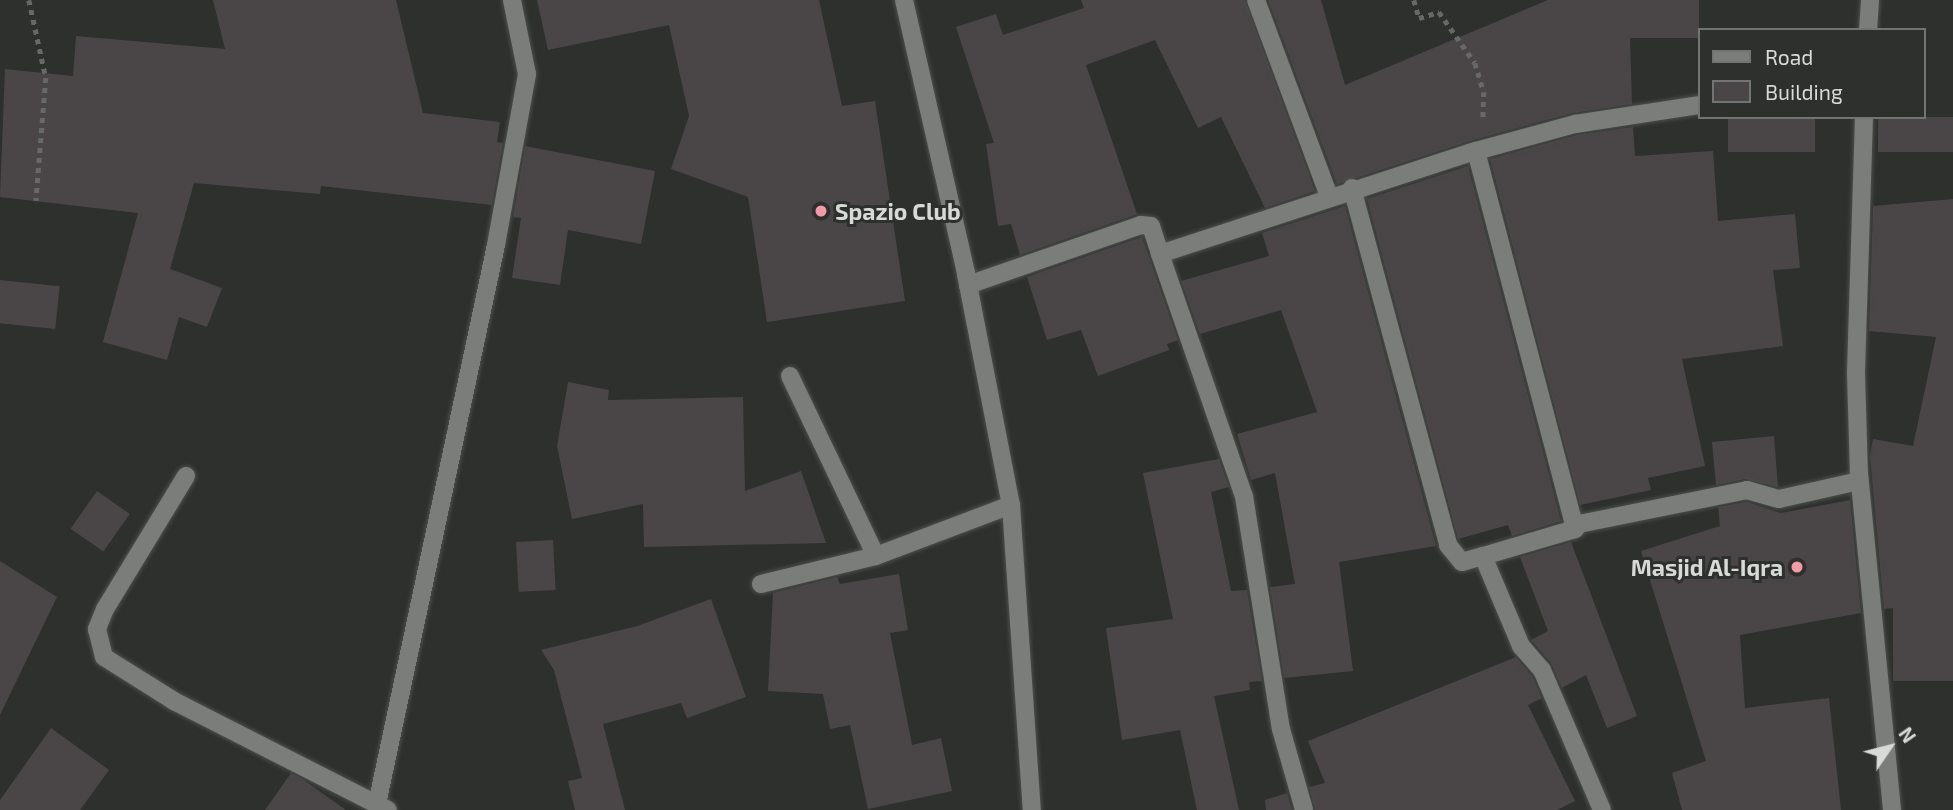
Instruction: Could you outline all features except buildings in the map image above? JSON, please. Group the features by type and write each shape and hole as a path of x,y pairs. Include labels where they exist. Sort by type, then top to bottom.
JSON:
{"street":[{"path":"186,476 105,609 97,629 104,657 174,701 383,807 496,245 527,74 512,0"},
{"path":"904,0 968,285 1011,505 1018,560 1022,706 1032,810"},
{"path":"1256,0 1329,196"},
{"path":"1868,28 1870,0"},
{"path":"1160,254 1352,188 1481,150 1576,124 1698,106"},
{"path":"1864,119 1856,374 1859,481 1892,810"},
{"path":"1352,188 1448,545 1462,562 1575,529 1481,150"},
{"path":"968,285 1142,225 1151,226 1244,496 1281,729 1304,810"},
{"path":"790,376 876,556"},
{"path":"1574,525 1747,490 1779,499 1859,481"},
{"path":"761,584 876,556 1011,505"},
{"path":"1483,556 1521,646 1542,670 1602,810"}],"path":[{"path":"29,0 46,78 36,201"},
{"path":"1413,0 1419,18 1439,12 1475,63 1484,92 1481,150"}],"place":[{"name":"Spazio Club","path":"821,211"},
{"name":"Masjid Al-Iqra","path":"1797,567"}]}
